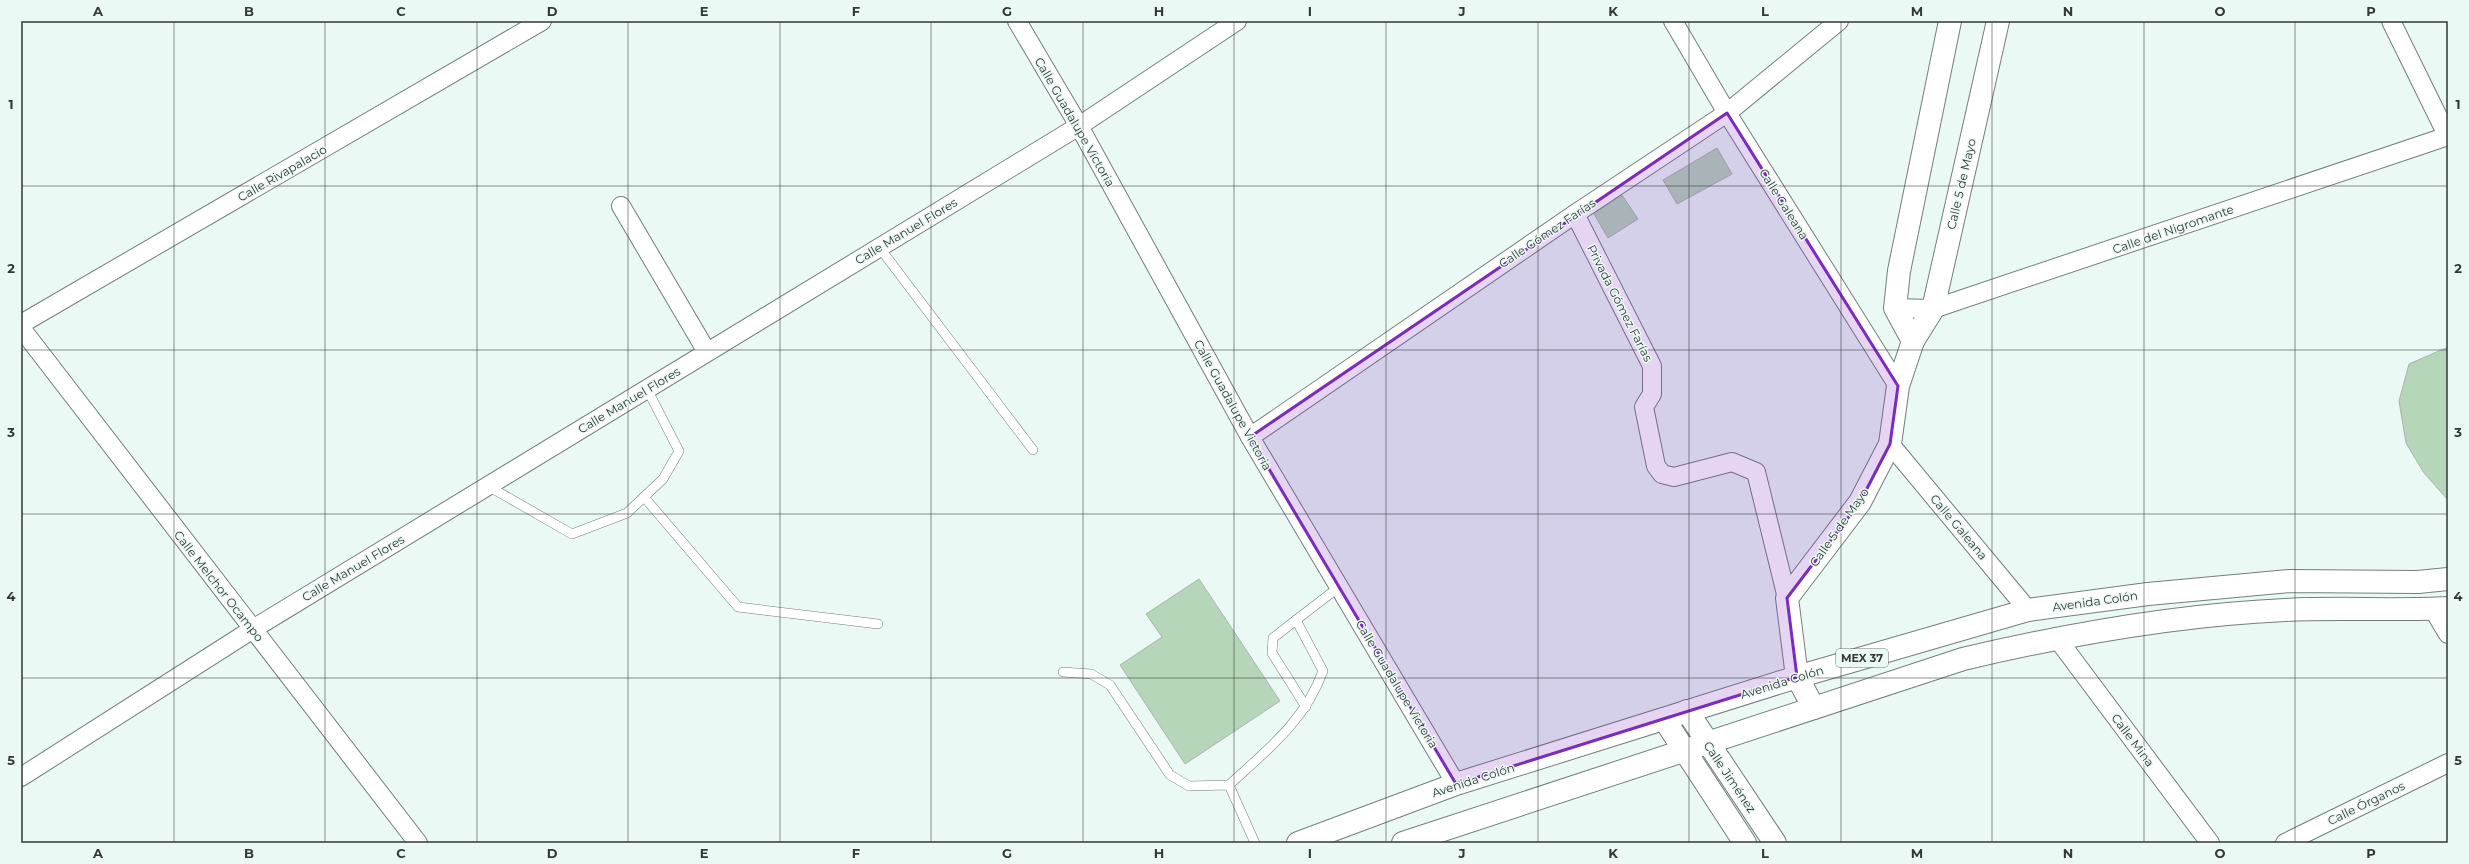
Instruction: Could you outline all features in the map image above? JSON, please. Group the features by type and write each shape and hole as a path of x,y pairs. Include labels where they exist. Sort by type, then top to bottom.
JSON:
{"main road":[{"path":"1913,341 1895,308 1899,271 1950,21"},
{"name":"Calle 5 de Mayo","path":"1788,598 1860,502 1890,444 1898,386 1913,341 1933,309 1998,21"},
{"name":"Avenida Colón","path":"1298,843 1456,784 1797,677 2028,610 2148,594 2289,581 2418,582 2448,579"},
{"path":"1788,598 1797,677 1814,708"},
{"name":"MEX 37","path":"1402,843 1686,752 1707,743 1962,659 2056,638 2144,623 2284,610 2440,608"},
{"name":"Calle Jiménez","path":"1686,711 1774,843"},
{"name":"Calle Jiménez","path":"1664,719 1745,843"}],"street":[{"name":"Calle Rivapalacio","path":"21,324 542,21"},
{"name":"Calle Guadalupe Victoria","path":"1017,21 1079,126 1250,437 1456,784"},
{"name":"Calle Manuel Flores","path":"22,774 253,629 1079,126 1237,21"},
{"name":"Calle Galeana","path":"1673,21 1727,113 1898,386"},
{"name":"Calle Gómez Farías","path":"1250,437 1576,214 1727,113 1838,21"},
{"path":"2392,21 2448,136"},
{"name":"Calle del Nigromante","path":"1895,308 1933,309 2448,136"},
{"path":"622,206 707,352"},
{"name":"Privada Gómez Farías","path":"1576,214 1652,366 1652,394 1644,408 1656,466 1662,474 1674,477 1732,462 1756,472 1788,598"},
{"name":"Calle Melchor Ocampo","path":"21,328 418,843"},
{"name":"Calle Galeana","path":"1890,444 2028,610"},
{"path":"2440,608 2448,634"},
{"name":"Calle Mina","path":"2056,638 2210,843"},
{"name":"Calle Órganos","path":"2285,843 2448,764"}],"lane":[{"path":"879,247 1033,450"},
{"path":"488,486 572,534 627,513 663,479 679,451 648,389"},
{"path":"644,497 738,607 878,624"},
{"path":"1306,707 1272,653 1273,638 1339,587"},
{"path":"1063,672 1091,674 1110,685 1170,775 1189,786 1229,785 1296,722 1316,693 1323,672 1296,620"},
{"path":"1229,785 1255,843"}],"highlighted area":[{"path":"1727,113 1898,386 1890,444 1860,502 1787,598 1797,677 1456,784 1250,437"}],"building":[{"path":"1717,148 1732,174 1677,204 1663,180"},
{"path":"1622,195 1638,219 1608,238 1594,214"},
{"path":"2448,347 2448,500 2424,473 2406,443 2399,401 2409,364"},
{"path":"1199,579 1280,701 1185,764 1120,665 1162,637 1146,614"}]}
